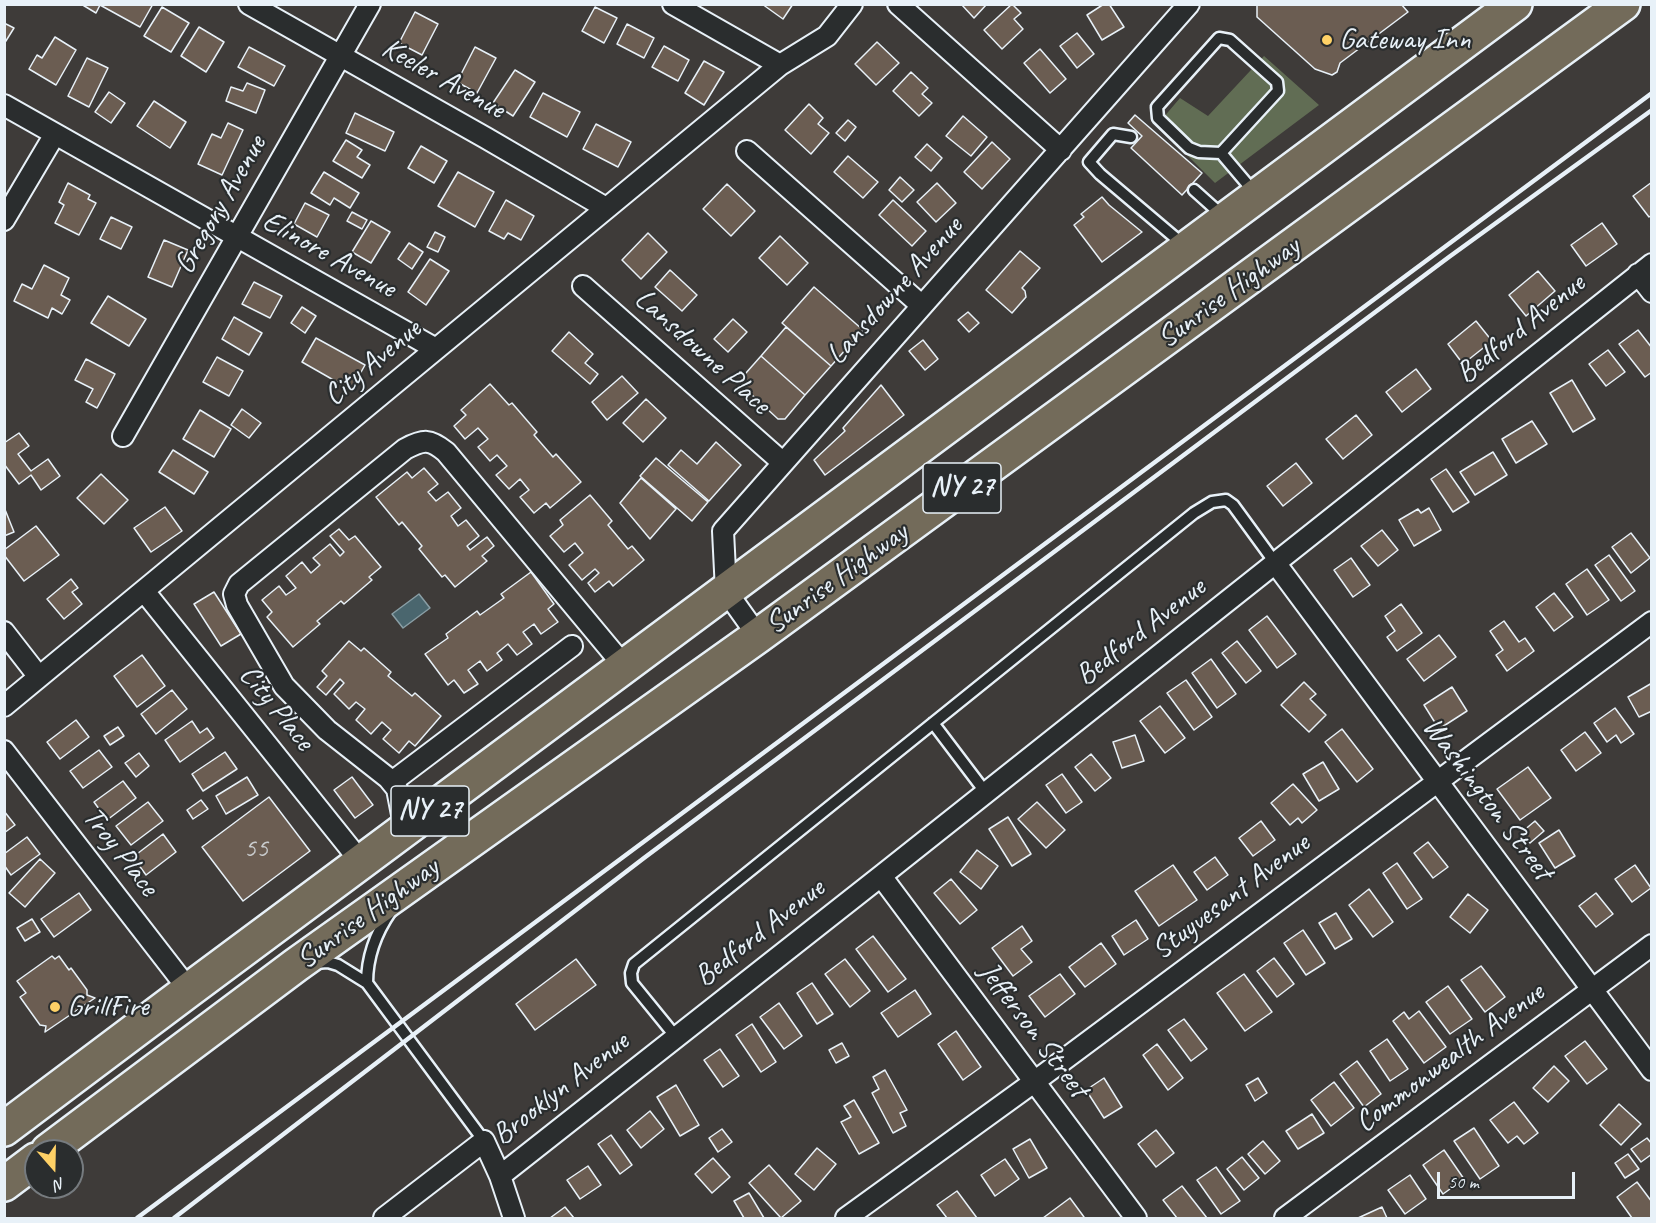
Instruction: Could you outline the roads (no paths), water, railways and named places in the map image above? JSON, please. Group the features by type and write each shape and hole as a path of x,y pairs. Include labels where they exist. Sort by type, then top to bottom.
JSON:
{"highway":[{"name":"Sunrise Highway","path":"9,1117 189,990 1515,4"},
{"name":"Sunrise Highway","path":"64,1139 296,965 758,636 1623,4"},
{"path":"4,1184 24,1169"}],"street":[{"name":"Keeler Avenue","path":"249,4 606,208"},
{"name":"Gregory Avenue","path":"123,436 370,4"},
{"path":"674,4 780,65"},
{"name":"City Avenue","path":"4,706 780,65 827,36 852,4"},
{"path":"898,4 1061,150"},
{"name":"Lansdowne Avenue","path":"726,591 723,531 1189,4"},
{"name":"Elinore Avenue","path":"4,105 436,349"},
{"path":"4,220 55,135"},
{"path":"747,151 921,305"},
{"path":"1645,269 1652,292"},
{"name":"Bedford Avenue","path":"671,1041 1276,564 1645,269"},
{"name":"Lansdowne Place","path":"583,286 782,462"},
{"path":"405,830 397,789 392,782 327,730 284,686 237,605 234,594 239,584 405,449 418,442 433,442 447,452 624,666"},
{"name":"Washington Street","path":"1276,564 1652,1070"},
{"name":"City Place","path":"144,591 361,862"},
{"path":"726,591 758,636"},
{"name":"Stuyvesant Avenue","path":"846,1218 1034,1082 1652,622"},
{"path":"4,632 39,677"},
{"path":"392,782 572,646"},
{"name":"Troy Place","path":"4,751 189,990"},
{"name":"Jefferson Street","path":"881,876 1136,1218"},
{"name":"Commonwealth Avenue","path":"1285,1218 1652,945"},
{"name":"Brooklyn Avenue","path":"514,1218 500,1176 671,1041"},
{"path":"384,1218 484,1141 500,1176"}],"lane":[{"path":"1221,153 1278,91 1277,82 1230,40 1219,38 1157,107 1158,118 1189,148 1199,152 1221,153 1257,196"},
{"path":"1131,137 1113,134 1089,162 1187,248"},
{"path":"1194,190 1226,219"},
{"path":"671,1041 632,983 631,973 634,963 1194,513 1212,502 1226,500 1233,505 1276,564"},
{"path":"933,723 986,793"},
{"path":"367,983 367,961 375,938 388,915 417,878"},
{"path":"296,965 328,962 338,965 367,983 484,1141"}],"water":[{"path":"419,594 430,608 403,628 392,614"}],"railway":[{"path":"137,1218 1652,93"},
{"path":"174,1218 644,858 1449,257 1652,110"}],"place":[{"name":"Gateway Inn","path":"1327,40"},
{"name":"GrillFire","path":"55,1007"}]}
